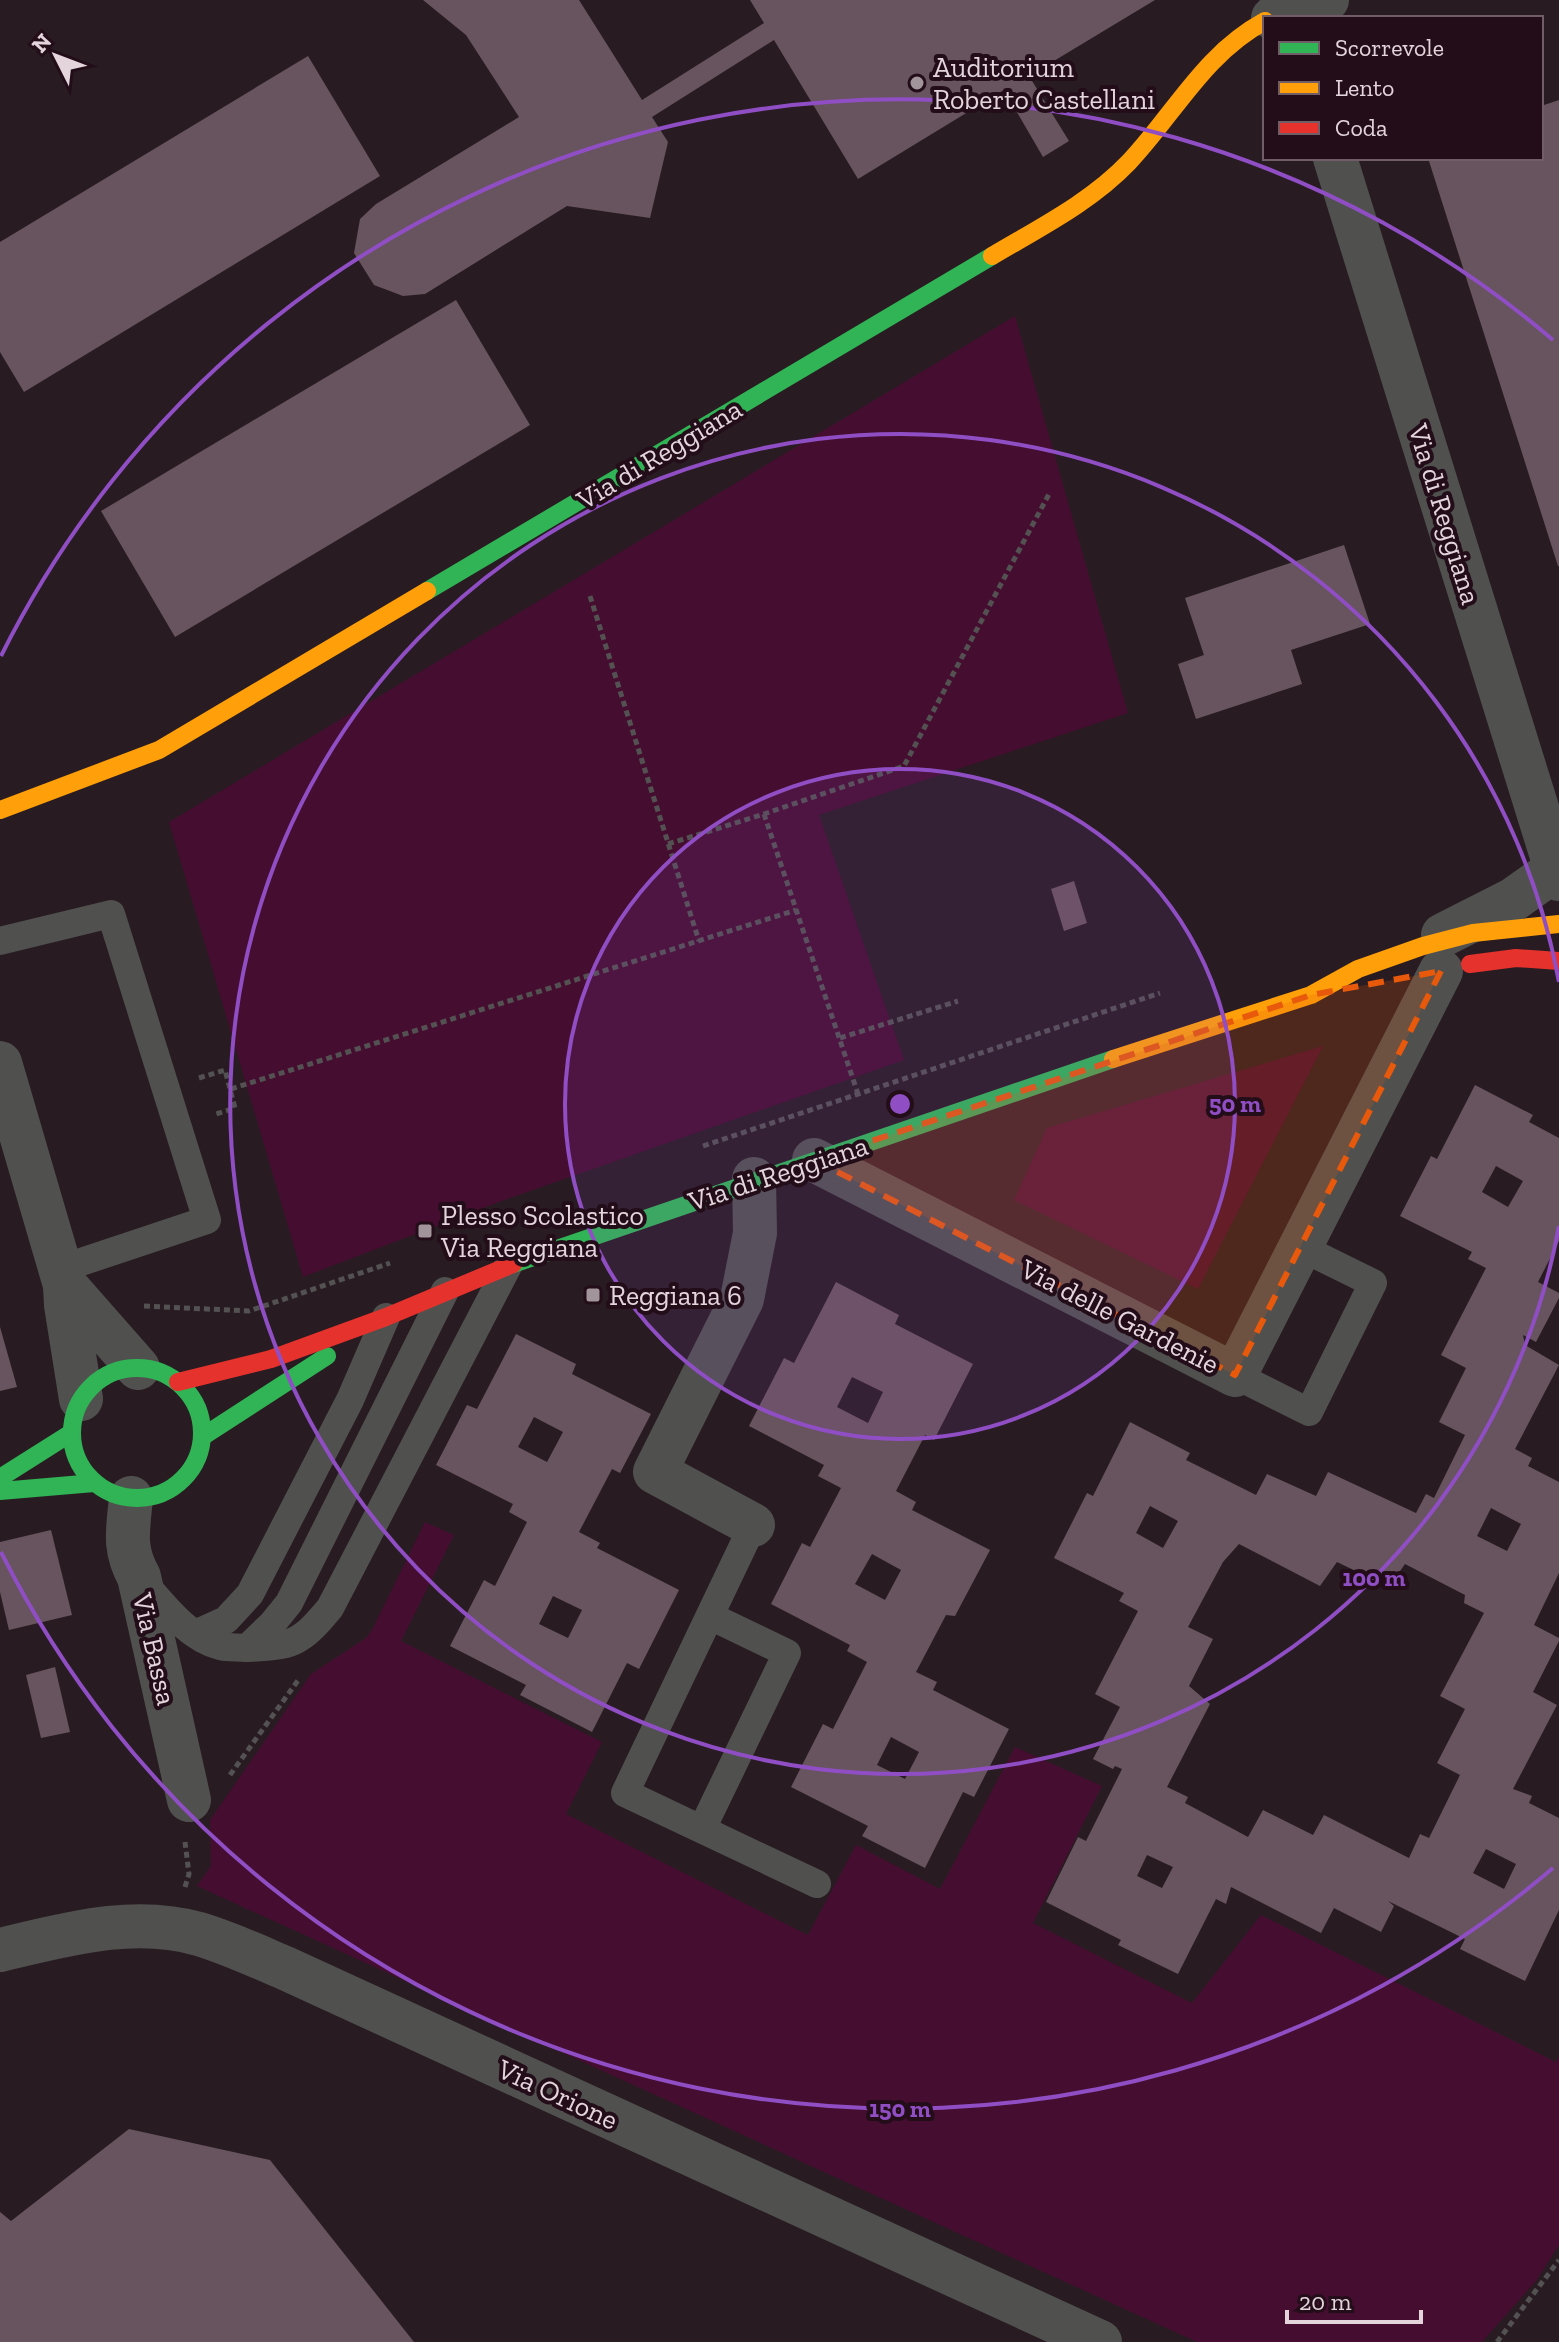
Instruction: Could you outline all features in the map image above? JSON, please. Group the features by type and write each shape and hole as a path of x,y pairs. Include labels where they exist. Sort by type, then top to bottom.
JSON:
{"street":[{"name":"Via di Reggiana","path":"0,810 159,750 1053,220 1118,173 1216,56 1249,28 1263,23"},
{"name":"Via di Reggiana","path":"1336,160 1558,873 1514,899 1425,965"},
{"name":"Via di Reggiana","path":"1425,965 1473,933 1559,924"},
{"name":"Via di Reggiana","path":"178,1382 271,1359 386,1317 508,1266 754,1179 1311,995 1358,969 1516,958 1559,961"},
{"name":"Via delle Gardenie","path":"814,1160 1235,1375 1300,1247 1425,965"},
{"name":"Via di Reggiana","path":"1311,995 1358,991"},
{"path":"0,1063 62,1277 76,1416 74,1451 82,1468 112,1490"},
{"path":"753,1525 655,1472 742,1299 755,1233 754,1179"},
{"path":"62,1277 138,1368"},
{"name":"Via di Reggiana","path":"202,1437 386,1317"},
{"path":"0,1478 76,1416 92,1386 107,1375 138,1368 161,1373 178,1382 192,1398 200,1417 202,1437 198,1458 187,1475 171,1488 152,1497 112,1490 0,1491"},
{"name":"Via Bassa","path":"112,1490 126,1532 130,1560 139,1577 189,1800"},
{"name":"Via Orione","path":"0,1950 124,1925 196,1933 222,1942 1100,2342"}],"lane":[{"path":"0,941 111,914 207,1220 62,1277"},
{"path":"1235,1375 1309,1412 1373,1283 1300,1247"},
{"path":"139,1577 170,1613 195,1634 220,1646 278,1647 298,1641 311,1631 330,1608 508,1266"},
{"path":"247,1648 289,1603 445,1291"},
{"path":"195,1634 226,1620 250,1594 350,1400 386,1317"},
{"path":"753,1525 625,1793 817,1884"},
{"path":"702,1829 787,1653 710,1616"}],"path":[{"path":"668,844 904,766 1049,494"},
{"path":"590,596 699,941"},
{"path":"764,814 877,1140"},
{"path":"231,1089 796,910"},
{"path":"840,1038 958,1001"},
{"path":"1497,2342 1559,2260"}],"highlighted area":[{"path":"1441,971 1235,1375 814,1160 1311,995"}],"shaded area":[{"path":"1015,316 1128,713 819,815 904,1060 507,1199 303,1277 169,822"},
{"path":"1323,1046 1198,1289 1014,1200 1047,1128"},
{"path":"425,1522 454,1535 401,1641 602,1742 566,1814 808,1935 856,1845 940,1889 1015,1747 1102,1786 1033,1923 1192,2003 1261,1915 1556,2062 1559,2057 1559,2245 1536,2281 1482,2342 1197,2342 197,1886 211,1866 210,1820 311,1674 366,1638 372,1630"}],"building":[{"path":"423,0 579,0 642,100 764,23 750,0 1155,0 1029,76 1069,141 1043,157 1004,90 858,179 774,40 652,117 668,142 650,218 567,206 425,294 403,296 374,285 354,253 360,219 376,204 519,117 466,35"},
{"path":"308,56 380,176 24,392 0,352 0,242"},
{"path":"1559,100 1559,566 1429,160 1543,160 1543,105"},
{"path":"456,300 530,425 175,637 101,511"},
{"path":"1344,545 1370,624 1291,650 1302,684 1196,719 1178,664 1204,655 1185,598"},
{"path":"1074,881 1087,923 1064,931 1051,889"},
{"path":"1475,1085 1533,1115 1529,1122 1559,1138 1559,1241 1538,1282 1559,1293 1559,1298 1536,1342 1523,1335 1525,1345 1559,1365 1515,1449 1532,1458 1528,1466 1559,1482 1559,1573 1534,1625 1559,1638 1559,1641 1533,1692 1557,1705 1513,1789 1532,1796 1529,1803 1559,1818 1559,1910 1525,1981 1460,1949 1465,1939 1388,1901 1394,1906 1381,1932 1334,1908 1321,1933 1231,1887 1226,1904 1216,1899 1178,1974 1118,1945 1121,1940 1046,1902 1078,1837 1086,1841 1122,1769 1115,1766 1113,1769 1093,1759 1120,1707 1095,1694 1138,1611 1119,1601 1124,1593 1054,1558 1087,1493 1093,1496 1130,1422 1190,1453 1186,1460 1256,1495 1267,1474 1316,1496 1328,1472 1416,1513 1426,1494 1434,1498 1465,1435 1439,1422 1466,1368 1441,1355 1486,1268 1468,1259 1472,1252 1400,1216 1431,1156 1437,1159","holes":["1496,1166 1523,1181 1508,1207 1482,1192","1150,1506 1178,1521 1163,1548 1136,1533","1491,1508 1521,1524 1507,1551 1477,1536","1239,1544 1320,1586 1337,1562 1389,1587 1405,1564 1465,1595 1464,1603 1484,1613 1440,1696 1465,1709 1437,1763 1460,1775 1429,1838 1420,1834 1409,1858 1324,1815 1313,1835 1263,1810 1248,1837 1185,1803 1188,1797 1167,1787 1210,1704 1189,1686 1213,1639 1188,1627 1223,1562","1486,1849 1516,1864 1504,1889 1473,1873","1147,1855 1173,1867 1162,1888 1137,1876"]},
{"path":"836,1282 899,1315 895,1324 973,1364 934,1440 925,1435 896,1491 916,1502 912,1510 990,1550 955,1616 946,1615 916,1672 937,1682 933,1690 1009,1729 974,1797 963,1792 925,1868 862,1836 868,1826 791,1787 823,1724 833,1729 867,1662 847,1651 850,1645 771,1604 802,1543 810,1547 841,1488 818,1476 824,1465 749,1426 784,1358 794,1363","holes":["852,1377 883,1392 868,1423 837,1407","872,1554 901,1570 885,1600 855,1584","891,1737 919,1752 905,1779 877,1765"]},
{"path":"0,1327 17,1387 0,1391"},
{"path":"516,1334 576,1364 572,1374 651,1414 620,1473 612,1469 579,1532 600,1543 597,1548 679,1590 639,1669 627,1663 592,1732 520,1695 526,1685 450,1646 484,1580 495,1586 527,1522 509,1512 513,1504 436,1465 467,1405 477,1409","holes":["534,1417 563,1432 547,1462 518,1447","553,1596 582,1610 568,1638 539,1624"]},
{"path":"51,1530 72,1615 9,1630 0,1592 0,1542"},
{"path":"55,1667 70,1732 41,1738 26,1675"},
{"path":"129,2129 270,2160 414,2342 0,2342 0,2212 11,2221"}],"traffic: fast":[{"path":"427,591 992,256"},
{"path":"513,1264 1113,1059"},
{"path":"202,1437 327,1356"},
{"path":"137,1368 162,1373 183,1387 197,1408 202,1433 197,1458 183,1479 162,1493 137,1498 112,1493 91,1479 77,1458 72,1433 77,1408 91,1387 112,1373 137,1368"},
{"path":"0,1478 71,1433"},
{"path":"0,1491 94,1483"}],"traffic: slow":[{"path":"992,256 1064,214 1098,190 1146,143 1207,67 1224,50 1263,22"},
{"path":"0,810 159,750 427,591"},
{"path":"1113,1059 1311,995 1358,969 1423,946 1473,933 1559,924"}],"traffic: jam":[{"path":"1470,964 1516,958 1559,961"},
{"path":"178,1382 271,1359 386,1317 513,1264"}],"place":[{"name":"Auditorium Roberto Castellani","path":"917,83"},
{"name":"Plesso Scolastico Via Reggiana","path":"425,1231"},
{"name":"Reggiana 6","path":"593,1295"}]}
